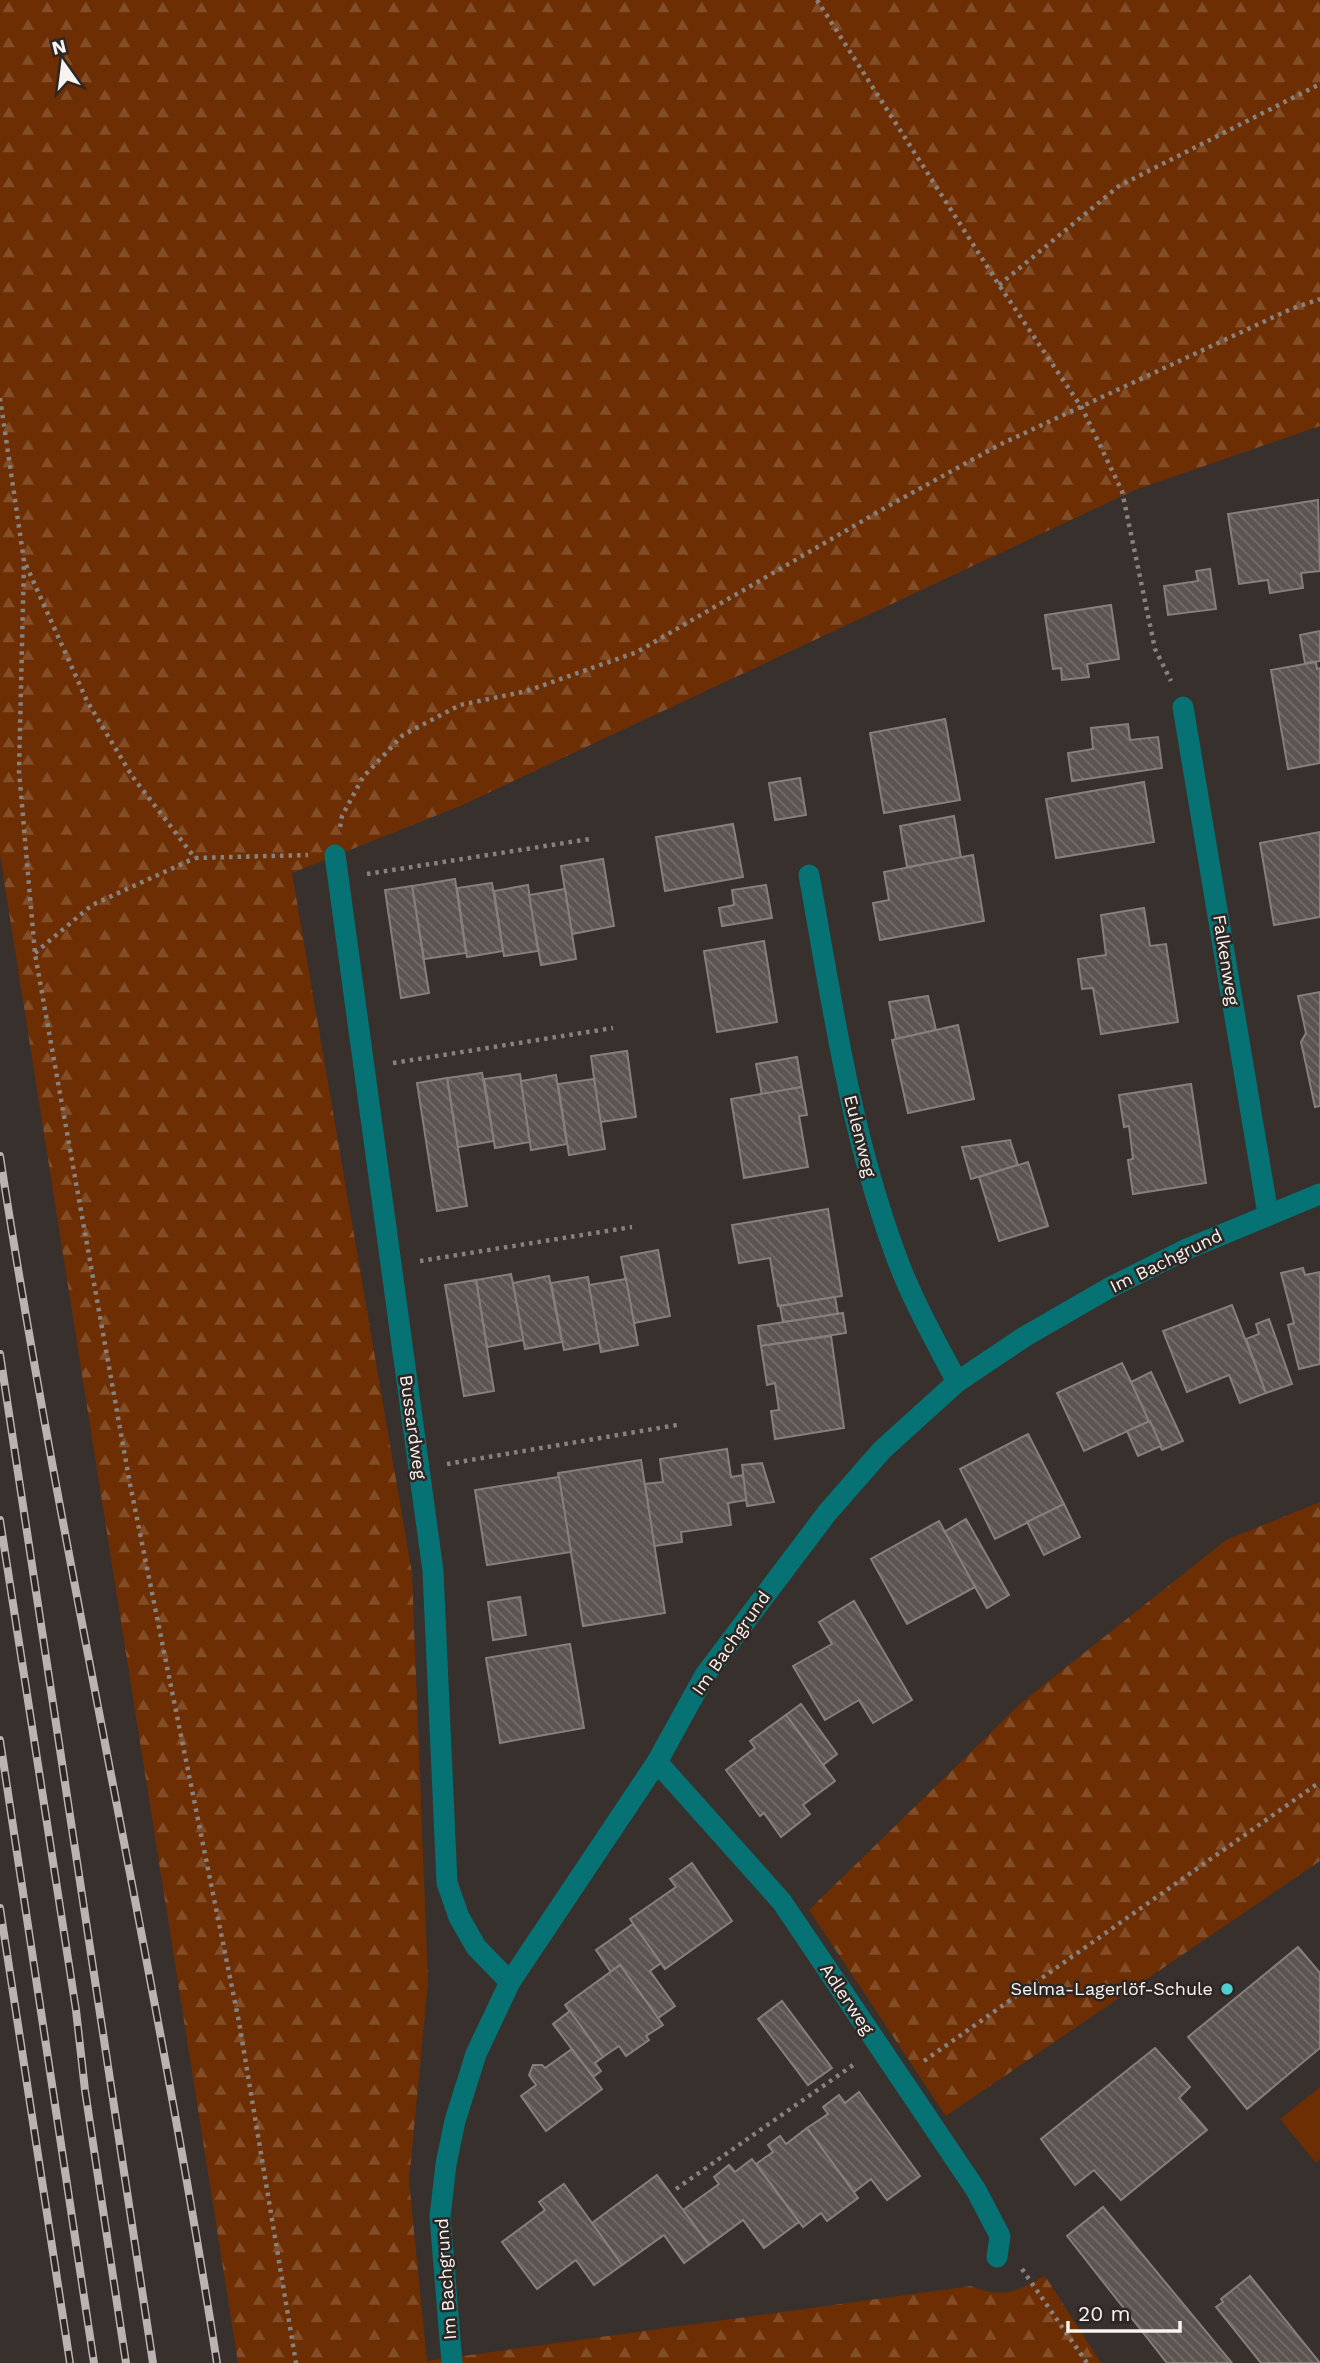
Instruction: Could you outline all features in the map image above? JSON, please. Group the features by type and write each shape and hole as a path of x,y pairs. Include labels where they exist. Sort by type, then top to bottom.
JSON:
{"street":[{"name":"Falkenweg","path":"1184,707 1268,1214"},
{"name":"Bussardweg","path":"335,855 433,1571 447,1883 459,1917 476,1947 510,1982"},
{"name":"Eulenweg","path":"809,875 845,1077 863,1155 910,1290 957,1382"},
{"name":"Im Bachgrund","path":"453,2363 440,2217 446,2164 476,2054 510,1982 657,1762 705,1675 827,1513 882,1450 957,1382 1024,1337 1109,1289 1187,1249 1320,1194"},
{"name":"Adlerweg","path":"657,1762 782,1902 976,2190 1000,2236"},
{"path":"997,2257 1000,2236"}],"path":[{"path":"817,0 999,285 1082,408 1122,491 1155,649 1184,707"},
{"path":"999,285 1119,186 1320,84"},
{"path":"35,954 92,905 195,858 335,855 342,816 363,777 403,735 460,705 527,691 637,652 914,492 1032,428 1082,408 1291,309 1320,299"},
{"path":"0,398 24,561 19,771 35,954 130,1485 239,2022 296,2363"},
{"path":"24,561 87,701 132,776 195,858"},
{"path":"338,879 590,839"},
{"path":"364,1068 613,1028"},
{"path":"391,1265 632,1227"},
{"path":"419,1469 677,1425"},
{"path":"900,2078 1320,1782"},
{"path":"676,2189 879,2046"},
{"path":"1000,2236 1087,2363"}],"green space":[{"path":"0,0 1320,0 1320,426 1135,490 458,807 292,873 412,1573 428,1982 409,2181 427,2361 971,2286 992,2292 1009,2292 1045,2276 1101,2363 238,2363 0,855"},
{"path":"1320,1502 1320,1861 946,2116 809,1910 1020,1704 1226,1540"},
{"path":"1320,2087 1320,2160 1316,2163 1280,2119"}],"building":[{"path":"1318,500 1320,571 1301,573 1303,588 1270,593 1268,580 1239,584 1228,514"},
{"path":"1210,569 1216,609 1168,615 1164,586 1198,581 1196,571"},
{"path":"1111,605 1119,659 1087,664 1089,677 1062,680 1061,668 1053,669 1045,615"},
{"path":"1320,631 1320,661 1305,663 1300,635"},
{"path":"1316,662 1317,669 1320,668 1320,763 1288,769 1271,670"},
{"path":"945,719 960,800 884,813 870,733"},
{"path":"1128,724 1130,740 1158,737 1162,768 1072,781 1068,753 1093,749 1091,728"},
{"path":"800,778 806,815 775,820 769,783"},
{"path":"1144,782 1154,842 1056,858 1046,799"},
{"path":"954,816 961,858 907,867 900,826"},
{"path":"733,824 743,877 665,891 656,837"},
{"path":"1320,832 1320,917 1274,925 1260,843"},
{"path":"973,855 984,921 880,940 873,903 889,900 884,872"},
{"path":"603,859 614,926 572,934 561,866"},
{"path":"455,879 466,953 424,959 412,886"},
{"path":"492,883 503,951 467,957 457,888"},
{"path":"528,885 538,951 504,956 494,891"},
{"path":"766,885 772,918 722,926 719,908 734,905 732,890"},
{"path":"412,886 429,993 401,998 385,890"},
{"path":"565,889 576,959 541,965 529,895"},
{"path":"1144,908 1150,946 1166,944 1178,1022 1101,1034 1093,988 1082,989 1078,959 1106,955 1101,915"},
{"path":"764,941 777,1022 717,1032 704,951"},
{"path":"1320,992 1320,1106 1315,1107 1301,1042 1306,1033 1298,996"},
{"path":"928,996 936,1030 896,1039 889,1002"},
{"path":"958,1025 974,1099 908,1113 892,1040"},
{"path":"627,1051 636,1117 600,1122 591,1056"},
{"path":"797,1057 802,1087 762,1095 756,1064"},
{"path":"482,1073 494,1141 458,1147 447,1078"},
{"path":"520,1074 530,1142 495,1148 484,1079"},
{"path":"556,1075 567,1144 531,1150 521,1081"},
{"path":"447,1078 467,1206 437,1211 417,1083"},
{"path":"594,1079 605,1149 569,1155 558,1084"},
{"path":"1191,1084 1206,1183 1133,1194 1128,1160 1133,1159 1129,1126 1124,1127 1119,1095"},
{"path":"802,1087 807,1115 799,1116 808,1167 744,1178 731,1099"},
{"path":"1010,1140 1018,1165 971,1179 962,1147"},
{"path":"1028,1162 1048,1226 999,1241 979,1177"},
{"path":"828,1209 842,1296 778,1306 770,1258 739,1263 732,1225"},
{"path":"658,1250 670,1316 634,1323 621,1257"},
{"path":"1303,1268 1305,1275 1320,1272 1320,1364 1299,1369 1288,1325 1294,1323 1281,1273"},
{"path":"511,1274 524,1340 487,1347 476,1280"},
{"path":"549,1276 562,1342 525,1349 513,1283"},
{"path":"588,1277 600,1343 564,1350 551,1283"},
{"path":"626,1279 638,1345 601,1352 589,1285"},
{"path":"476,1280 494,1391 464,1396 445,1285"},
{"path":"835,1297 838,1314 783,1322 780,1306"},
{"path":"1232,1305 1266,1393 1240,1403 1229,1375 1187,1392 1163,1331"},
{"path":"843,1313 846,1333 761,1346 758,1326"},
{"path":"1269,1319 1292,1384 1266,1393 1246,1339 1259,1334 1256,1324"},
{"path":"831,1336 844,1428 775,1439 771,1411 779,1410 775,1383 767,1385 761,1346"},
{"path":"1122,1363 1150,1421 1084,1451 1057,1393"},
{"path":"1151,1372 1183,1441 1162,1450 1131,1382"},
{"path":"1150,1421 1161,1446 1138,1456 1127,1431"},
{"path":"1028,1434 1064,1504 995,1539 960,1469"},
{"path":"727,1449 731,1477 744,1475 747,1500 728,1503 731,1525 681,1532 682,1542 654,1546 645,1484 663,1482 660,1459"},
{"path":"641,1460 665,1613 583,1626 558,1473"},
{"path":"762,1463 774,1502 747,1506 742,1465"},
{"path":"559,1477 571,1552 487,1565 475,1490"},
{"path":"1064,1504 1080,1537 1044,1555 1027,1522"},
{"path":"966,1519 1009,1595 987,1608 944,1532"},
{"path":"939,1521 975,1587 907,1624 871,1559"},
{"path":"520,1597 526,1635 493,1640 488,1602"},
{"path":"854,1601 912,1700 873,1723 859,1700 825,1720 793,1666 832,1644 819,1622"},
{"path":"570,1644 584,1728 500,1743 486,1658"},
{"path":"801,1704 837,1754 823,1765 786,1715"},
{"path":"786,1715 835,1781 803,1805 810,1814 781,1837 764,1813 760,1816 726,1770 755,1748 750,1741"},
{"path":"692,1863 732,1921 665,1969 630,1919 676,1887 670,1879"},
{"path":"633,1924 661,1963 650,1971 675,2006 658,2018 620,1965 611,1972 596,1950"},
{"path":"1298,1947 1320,1973 1320,2048 1247,2109 1188,2037"},
{"path":"620,1965 663,2025 646,2036 649,2040 626,2056 619,2046 603,2057 565,2005"},
{"path":"782,2001 832,2068 808,2085 758,2019"},
{"path":"570,2011 603,2057 595,2063 601,2071 593,2077 553,2024"},
{"path":"1155,2048 1190,2087 1179,2098 1207,2130 1121,2200 1094,2170 1075,2185 1041,2139"},
{"path":"572,2049 602,2089 546,2131 521,2096 536,2085 529,2075 533,2065 542,2065 545,2068"},
{"path":"859,2092 920,2176 887,2200 871,2179 854,2192 807,2128 828,2114 823,2107 839,2095 845,2103"},
{"path":"807,2128 858,2198 827,2221 821,2213 803,2227 756,2164 773,2152 768,2145 780,2136 786,2144"},
{"path":"752,2159 799,2222 764,2248 743,2220 709,2245 683,2210 719,2184 714,2177 729,2165 735,2172"},
{"path":"657,2175 709,2245 684,2263 664,2235 622,2265 592,2223"},
{"path":"564,2184 622,2265 594,2285 576,2260 537,2289 502,2242 545,2210 539,2202"},
{"path":"1103,2207 1232,2363 1167,2363 1067,2236"},
{"path":"1250,2276 1320,2363 1261,2363 1216,2307 1223,2302 1221,2299"}],"railway":[{"path":"0,1156 51,1458 165,2061 217,2363"},
{"path":"0,1354 153,2363"},
{"path":"0,1520 76,2010 85,2090 126,2363"},
{"path":"0,1740 94,2363"},
{"path":"0,1908 70,2363"}],"place":[{"name":"Selma-Lagerlöf-Schule","path":"1227,1989"}]}
